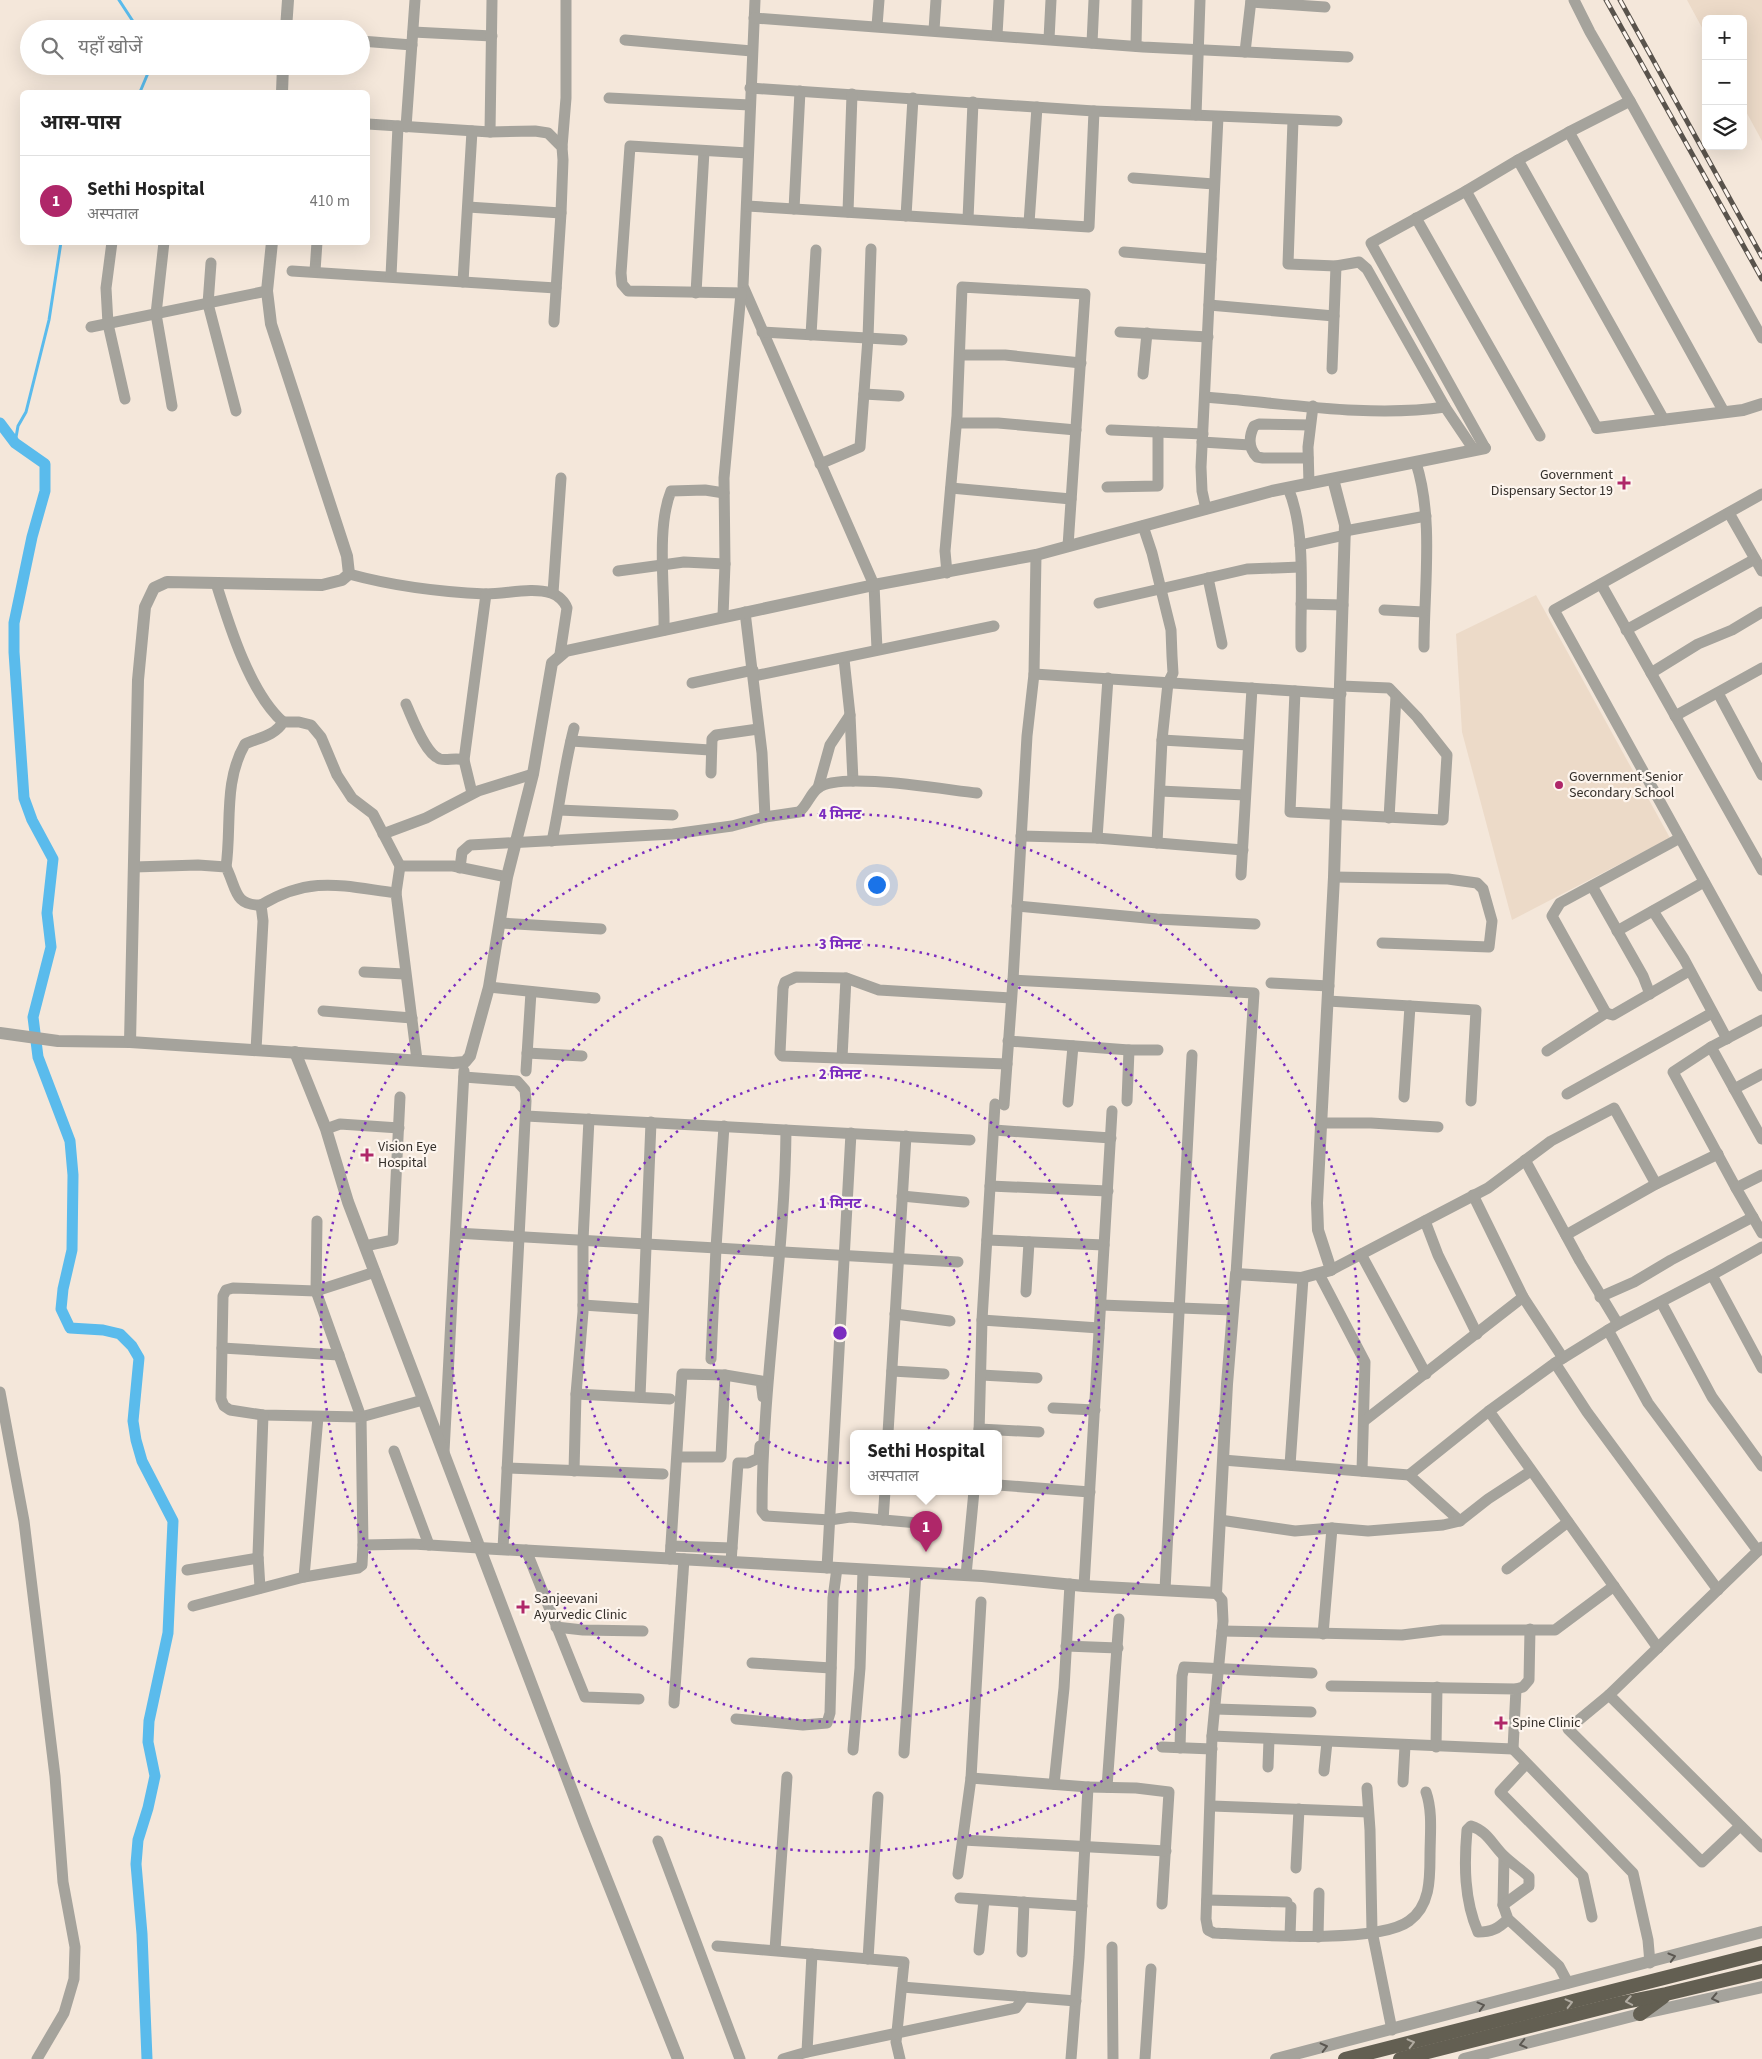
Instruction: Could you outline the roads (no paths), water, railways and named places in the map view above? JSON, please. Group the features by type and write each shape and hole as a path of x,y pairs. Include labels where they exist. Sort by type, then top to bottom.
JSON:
{"highway":[{"path":"1345,2059 1759,1951"},
{"path":"1400,2059 1620,2003 1762,1971"},
{"path":"1640,2014 1666,1994"}],"street":[{"path":"287,20 288,0"},
{"path":"391,276 402,126 412,45 415,0"},
{"path":"490,132 492,0"},
{"path":"554,322 566,98 566,0"},
{"path":"723,616 725,564 724,493 732,380 743,293 742,275 747,206 750,88 755,0"},
{"path":"877,26 878,0"},
{"path":"934,30 936,0"},
{"path":"997,35 998,0"},
{"path":"1050,39 1051,0"},
{"path":"1092,43 1094,0"},
{"path":"1136,46 1138,0"},
{"path":"1196,115 1200,0"},
{"path":"1574,0 1590,32 1762,338"},
{"path":"1245,52 1250,1 1325,7"},
{"path":"754,18 1136,46 1348,57"},
{"path":"413,32 492,36"},
{"path":"625,40 752,51"},
{"path":"370,42 412,45"},
{"path":"282,90 283,75"},
{"path":"750,88 1036,107 1218,117 1337,121"},
{"path":"794,209 800,91"},
{"path":"848,212 852,94"},
{"path":"609,98 750,105"},
{"path":"906,216 912,98"},
{"path":"1480,449 1371,243 1569,132 1630,101"},
{"path":"968,220 973,102"},
{"path":"1029,223 1036,107"},
{"path":"747,206 1089,227 1094,110"},
{"path":"1206,509 1202,491 1202,438 1206,397 1218,117"},
{"path":"1293,120 1288,264 1336,266 1359,262 1367,269 1445,407 1480,449"},
{"path":"370,124 490,132 535,130 548,133 562,146"},
{"path":"463,282 472,131"},
{"path":"1569,132 1724,412"},
{"path":"743,293 628,290 622,284 622,273 630,146 748,153"},
{"path":"696,293 704,151"},
{"path":"1518,160 1664,420"},
{"path":"1133,178 1214,184"},
{"path":"1466,191 1597,428 1724,412 1762,404"},
{"path":"468,207 561,213"},
{"path":"1416,218 1540,436"},
{"path":"112,245 106,288 108,324 125,399"},
{"path":"164,245 156,314 172,406"},
{"path":"272,245 267,291 271,324 347,556 349,574"},
{"path":"315,271 317,245"},
{"path":"820,464 860,447 868,338 871,249"},
{"path":"811,335 816,250"},
{"path":"1124,252 1211,259"},
{"path":"211,263 208,304 236,411"},
{"path":"1332,369 1336,266"},
{"path":"292,271 556,288"},
{"path":"947,573 946,551 956,423 962,287 1085,294 1068,546"},
{"path":"91,327 267,291"},
{"path":"743,293 874,585 877,649"},
{"path":"1209,305 1334,316"},
{"path":"762,332 902,340"},
{"path":"1120,332 1208,337"},
{"path":"1144,374 1147,333"},
{"path":"960,355 1005,355 1080,363"},
{"path":"864,394 898,396"},
{"path":"1206,397 1313,406 1408,410 1445,407"},
{"path":"1309,484 1308,458 1313,406"},
{"path":"956,423 998,423 1076,430"},
{"path":"1308,458 1257,457 1250,445 1252,430 1254,426 1259,424 1310,425"},
{"path":"1111,430 1158,432 1250,445"},
{"path":"1107,487 1158,486 1158,432"},
{"path":"0,1033 58,1041 130,1042 453,1064 464,1062 470,1056 489,987 507,877 533,774 552,663 560,654 566,651 723,616 874,585 1036,555 1288,488 1480,449"},
{"path":"1416,462 1421,477 1426,516 1424,647"},
{"path":"553,593 561,478"},
{"path":"1333,479 1345,533 1334,877 1317,1203 1318,1230 1325,1272 1365,1362 1362,1471"},
{"path":"951,488 1071,499"},
{"path":"1288,488 1293,500 1300,545 1301,647"},
{"path":"664,630 666,511 671,492 705,490 724,493"},
{"path":"1762,494 1554,610 1762,986"},
{"path":"1730,512 1762,571"},
{"path":"1300,545 1345,533 1426,516"},
{"path":"1143,526 1171,630 1173,673 1168,683 1162,740 1158,843"},
{"path":"979,1430 982,1320 994,1130 1006,1064 1034,674 1036,555"},
{"path":"1626,630 1755,559"},
{"path":"618,571 684,562 725,564"},
{"path":"1099,604 1160,588 1247,569 1300,567"},
{"path":"130,1042 138,680 145,607 154,588 167,582 322,585 342,580 349,574"},
{"path":"349,574 392,584 486,594 541,591 553,593 565,603 567,608 560,654"},
{"path":"1208,578 1222,644"},
{"path":"216,583 227,619 254,683 273,713 283,722 299,722 310,725 321,737 337,775 352,798 373,814 396,855 400,866 396,893 416,1060"},
{"path":"1601,584 1762,870"},
{"path":"472,794 464,760 486,594"},
{"path":"1301,604 1343,604"},
{"path":"1384,610 1424,612"},
{"path":"745,612 753,673 765,817"},
{"path":"1650,673 1698,644 1732,630 1762,612"},
{"path":"692,683 844,659 877,649 994,626"},
{"path":"844,659 850,716 852,781"},
{"path":"1675,716 1761,672"},
{"path":"1034,674 1294,691 1389,688 1417,717 1447,755 1443,820 1290,812 1294,691"},
{"path":"1097,838 1108,678"},
{"path":"1241,875 1252,688"},
{"path":"1718,693 1762,775"},
{"path":"1389,818 1396,696"},
{"path":"406,704 423,741 432,753 439,759 464,760"},
{"path":"460,868 462,852 470,845 673,834 732,826 765,817 799,812 818,788 830,745 850,716"},
{"path":"283,722 280,728 268,736 244,744 238,756 231,785 226,867 241,901 247,905 261,905 292,890 308,885 345,885 396,893"},
{"path":"552,842 559,810 562,779 574,728"},
{"path":"711,773 710,750 712,739 716,735 758,729"},
{"path":"1162,740 1248,745"},
{"path":"571,741 710,750"},
{"path":"383,834 426,818 472,794 533,774"},
{"path":"818,788 852,781 878,781 977,793"},
{"path":"1160,791 1245,795"},
{"path":"559,810 673,815"},
{"path":"1021,836 1097,838 1243,850"},
{"path":"1680,838 1560,903 1552,916 1606,1013 1613,1015 1689,970"},
{"path":"134,867 198,865 226,867"},
{"path":"400,866 460,868 507,877"},
{"path":"1334,877 1458,880 1477,883 1484,889 1492,921 1489,947 1382,943"},
{"path":"1617,931 1704,882"},
{"path":"1592,886 1643,976 1650,994"},
{"path":"256,1050 263,921 261,905"},
{"path":"1016,906 1157,919 1255,924"},
{"path":"1653,911 1667,931 1726,1038"},
{"path":"500,924 601,929"},
{"path":"364,972 405,974"},
{"path":"1006,1064 782,1056 780,1053 785,982 796,977 846,978 863,982 879,990 1011,998"},
{"path":"842,1058 846,978"},
{"path":"1013,980 1254,993 1216,1593 1222,1600 1222,1631 1212,1736 1212,1806 1206,1926 1208,1930 1214,1933 1318,1937 1393,1928 1408,1922 1427,1900 1430,1867 1430,1822 1426,1792"},
{"path":"1271,984 1328,986"},
{"path":"489,987 595,998"},
{"path":"526,1071 531,992"},
{"path":"1328,1001 1476,1010 1471,1100"},
{"path":"1404,1097 1410,1006"},
{"path":"322,1011 412,1018"},
{"path":"1548,1051 1606,1013"},
{"path":"1567,1094 1712,1013"},
{"path":"1762,1020 1726,1038 1673,1072 1762,1233"},
{"path":"1008,1041 1128,1050 1158,1050"},
{"path":"1068,1102 1073,1046"},
{"path":"1711,1047 1734,1089 1759,1126 1762,1139"},
{"path":"1127,1101 1128,1050"},
{"path":"295,1052 326,1129 348,1202 423,1400 678,2059"},
{"path":"527,1052 582,1056"},
{"path":"1165,1590 1192,1055"},
{"path":"444,1454 464,1062"},
{"path":"1734,1089 1762,1074"},
{"path":"464,1077 517,1081 525,1090 526,1116 503,1549"},
{"path":"365,1246 393,1240 400,1097"},
{"path":"1236,1274 1303,1278 1325,1272 1488,1188 1551,1141 1614,1108 1656,1184"},
{"path":"1084,1586 1112,1111"},
{"path":"526,1116 970,1140"},
{"path":"574,1471 576,1394 583,1305 583,1240 589,1119"},
{"path":"640,1397 642,1309 651,1122"},
{"path":"1321,1123 1371,1123 1438,1127"},
{"path":"326,1129 340,1124 399,1128"},
{"path":"712,1359 716,1248 724,1126"},
{"path":"786,1130 781,1252 765,1425 762,1510 766,1516 830,1520 850,1517 929,1524"},
{"path":"994,1130 1110,1138"},
{"path":"736,1718 803,1725 827,1723 830,1713 833,1598 830,1520 851,1133"},
{"path":"888,1430 906,1136"},
{"path":"1566,1235 1656,1184 1718,1154"},
{"path":"1525,1160 1600,1297 1648,1403 1760,1549 1609,1695 1568,1729 1702,1862 1740,1826"},
{"path":"1736,1188 1762,1175"},
{"path":"990,1186 1108,1191"},
{"path":"1473,1195 1523,1297 1593,1420 1718,1590"},
{"path":"902,1196 964,1202"},
{"path":"1600,1297 1634,1282 1671,1260 1753,1217"},
{"path":"193,1606 304,1577 358,1568 364,1560 361,1417 316,1291 317,1221"},
{"path":"1425,1221 1438,1255 1477,1334"},
{"path":"456,1233 958,1262"},
{"path":"987,1240 1104,1245"},
{"path":"1026,1292 1029,1242"},
{"path":"1409,1475 1489,1411 1559,1360 1613,1327 1762,1247"},
{"path":"1362,1254 1426,1374"},
{"path":"375,1272 316,1291 233,1288 226,1290 223,1296 221,1400 224,1406 230,1410 262,1415 318,1417 361,1417 423,1400"},
{"path":"1712,1275 1762,1368"},
{"path":"1290,1465 1303,1278"},
{"path":"1364,1421 1523,1297"},
{"path":"1661,1302 1712,1398 1762,1466"},
{"path":"583,1305 642,1309"},
{"path":"1101,1305 1233,1310"},
{"path":"896,1314 950,1321"},
{"path":"982,1320 1100,1328"},
{"path":"222,1348 338,1355"},
{"path":"892,1371 944,1374"},
{"path":"671,1549 682,1374 725,1375 761,1382 764,1392 759,1458 748,1464 738,1463 721,1457 678,1457"},
{"path":"721,1457 725,1375"},
{"path":"981,1375 1037,1378"},
{"path":"0,1392 24,1521 55,1776 63,1882 75,1947 74,1979 64,2013 37,2059"},
{"path":"576,1394 670,1400"},
{"path":"1053,1408 1095,1410"},
{"path":"1489,1411 1658,1648"},
{"path":"260,1588 258,1558 262,1415"},
{"path":"304,1577 318,1417"},
{"path":"1002,1431 1039,1432"},
{"path":"394,1450 429,1545"},
{"path":"1224,1460 1409,1475 1460,1521"},
{"path":"731,1562 738,1463"},
{"path":"507,1468 663,1474"},
{"path":"1220,1520 1295,1530 1332,1528 1368,1531 1443,1525 1460,1521 1488,1499 1531,1471"},
{"path":"1002,1485 1090,1492"},
{"path":"883,1520 885,1495"},
{"path":"966,1576 974,1495"},
{"path":"1507,1569 1568,1522"},
{"path":"1323,1634 1332,1528"},
{"path":"363,1545 429,1545 526,1550 732,1547"},
{"path":"671,1549 684,1559 1216,1593"},
{"path":"526,1550 585,1697 639,1699"},
{"path":"187,1570 258,1558"},
{"path":"674,1704 684,1559"},
{"path":"854,1750 863,1570"},
{"path":"904,1753 916,1573"},
{"path":"1054,1784 1064,1688 1070,1584"},
{"path":"1222,1631 1402,1636 1442,1630 1555,1630 1614,1586"},
{"path":"958,1874 971,1778 981,1602"},
{"path":"1107,1787 1119,1619"},
{"path":"556,1627 643,1631"},
{"path":"1331,1686 1516,1689 1523,1687 1528,1680 1530,1629"},
{"path":"1066,1646 1118,1648"},
{"path":"752,1663 831,1668"},
{"path":"1180,1748 1182,1670 1184,1667 1220,1667 1312,1673"},
{"path":"1436,1747 1437,1687"},
{"path":"1516,1689 1513,1749 1633,1873 1648,1940 1650,1963"},
{"path":"1609,1695 1762,1847"},
{"path":"1215,1709 1311,1712"},
{"path":"1212,1736 1404,1746 1513,1749"},
{"path":"1268,1767 1269,1739"},
{"path":"1324,1771 1326,1742"},
{"path":"1403,1782 1404,1746"},
{"path":"1162,1747 1212,1749"},
{"path":"1526,1764 1500,1792 1583,1876 1592,1917"},
{"path":"775,1950 787,1777"},
{"path":"971,1778 1088,1787 1136,1788 1169,1792 1162,1904"},
{"path":"1071,2059 1088,1787"},
{"path":"1367,1788 1372,1931 1392,2030"},
{"path":"868,1959 878,1798"},
{"path":"1212,1806 1368,1812"},
{"path":"1296,1868 1299,1809"},
{"path":"1503,1905 1528,1886 1528,1878 1504,1857 1482,1830 1471,1826 1467,1830 1466,1888 1472,1918 1478,1932 1489,1932 1500,1927 1508,1919"},
{"path":"963,1840 1166,1851"},
{"path":"658,1841 740,2059"},
{"path":"1504,1857 1503,1905 1508,1919 1559,1966 1568,1983"},
{"path":"1318,1937 1319,1893"},
{"path":"960,1898 1082,1906"},
{"path":"979,1950 984,1900"},
{"path":"1207,1900 1289,1905 1290,1936"},
{"path":"1022,1952 1024,1902"},
{"path":"1276,2059 1650,1963 1762,1932"},
{"path":"717,1946 904,1962 896,2042 900,2059"},
{"path":"1112,1947 1113,2059"},
{"path":"807,2052 812,1954"},
{"path":"1145,2059 1151,1969"},
{"path":"902,1987 1076,2002"},
{"path":"1464,2059 1640,2014 1762,1987"},
{"path":"784,2059 807,2052 1016,2008 1024,1997"}],"waterway":[{"path":"119,0 132,20"},
{"path":"141,90 147,75"},
{"path":"15,443 18,426 26,412 49,320 61,245"},
{"path":"0,423 15,443 45,464 45,491 32,537 14,623 14,652 24,798 32,820 53,859 47,913 51,947 33,1017 38,1057 70,1141 73,1175 72,1250 63,1289 61,1309 70,1328 103,1330 120,1334 132,1346 139,1358 133,1421 136,1440 142,1461 173,1521 168,1633 149,1721 148,1742 155,1776 138,1840 136,1864 142,1934 147,2059"}],"railway":[{"path":"1606,0 1762,279"},
{"path":"1620,0 1762,257"}],"place":[{"name":"Government Dispensary Sector 19","path":"1624,483"},
{"name":"Government Senior Secondary School","path":"1559,785"},
{"name":"Vision Eye Hospital","path":"367,1155"},
{"name":"Sethi Hospital","path":"926,1552"},
{"name":"Sanjeevani Ayurvedic Clinic","path":"523,1607"},
{"name":"Spine Clinic","path":"1501,1723"}]}
